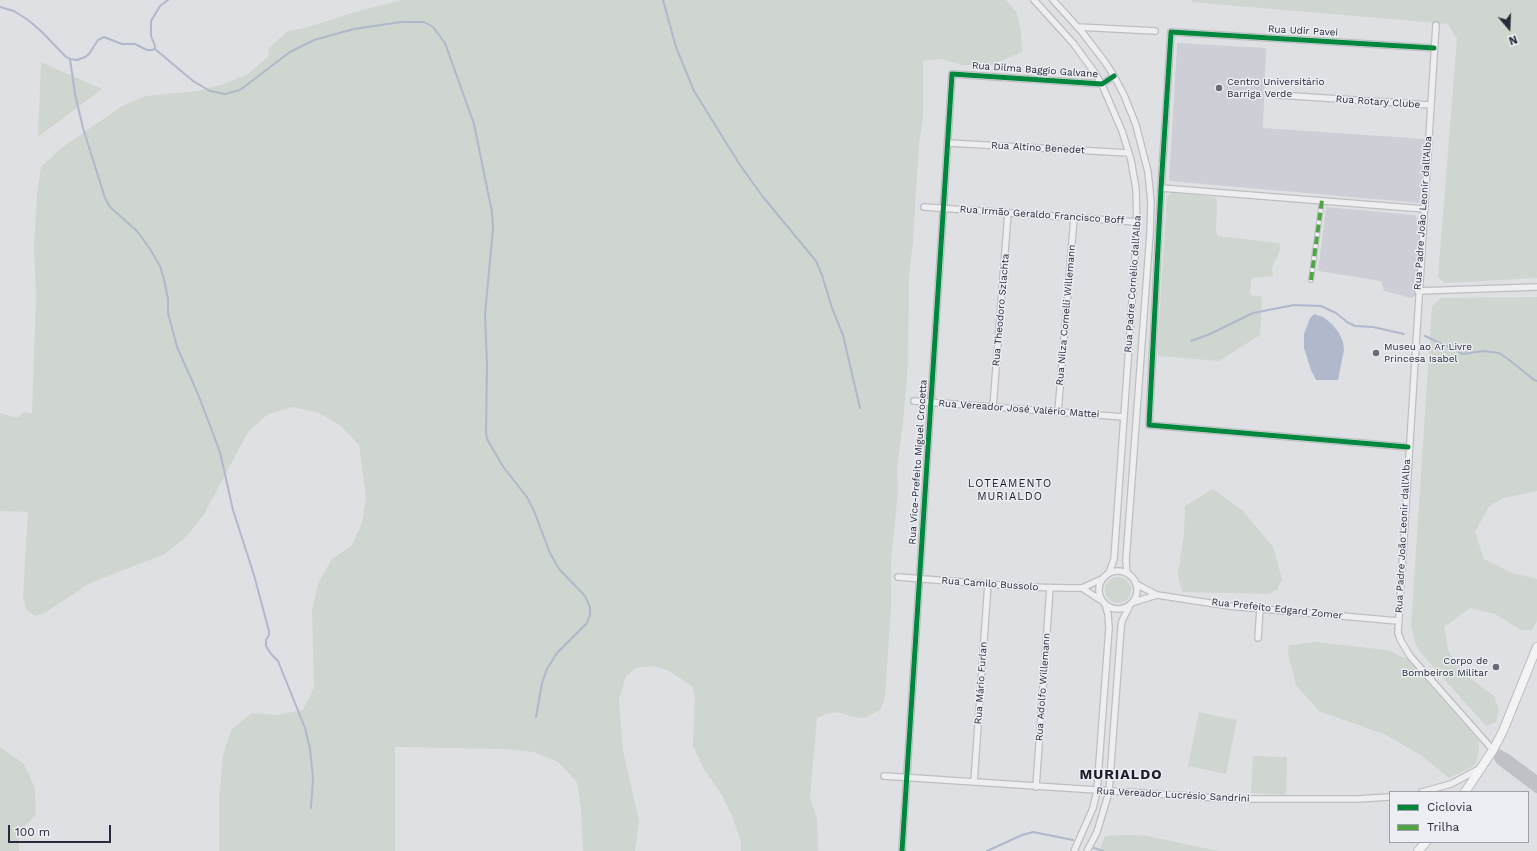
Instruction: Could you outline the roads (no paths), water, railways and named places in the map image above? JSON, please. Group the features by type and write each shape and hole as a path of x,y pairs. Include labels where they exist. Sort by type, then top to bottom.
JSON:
{"main road":[{"path":"1466,791 1493,750 1510,715 1537,647"},
{"path":"1493,750 1506,757 1537,780"},
{"path":"1493,750 1500,761 1537,789"},
{"path":"1418,851 1425,843"}],"street":[{"name":"Rua Padre Cornélio dall'Alba","path":"1034,0 1074,43 1102,84 1117,116 1129,153 1136,189 1137,222 1124,417 1114,559 1109,573"},
{"name":"Rua Padre Cornélio dall'Alba","path":"1053,0 1091,43 1114,76 1130,110 1141,140 1148,172 1151,202 1150,233 1126,560 1127,574"},
{"name":"Rua Padre João Leonir dall'Alba","path":"1436,25 1408,447 1398,633 1410,656 1493,750"},
{"path":"1078,27 1155,31"},
{"name":"Rua Udir Pavei","path":"1161,188 1171,32 1434,48"},
{"name":"Rua Dilma Baggio Galvane","path":"952,74 1102,84 1114,76"},
{"name":"Rua Vice-Prefeito Miguel Crocetta","path":"902,851 952,74"},
{"name":"Rua Rotary Clube","path":"1278,95 1430,105"},
{"name":"Rua Altino Benedet","path":"948,143 1129,153"},
{"path":"1408,447 1149,425 1161,188 1424,209"},
{"path":"1311,280 1322,200"},
{"name":"Rua Irmão Geraldo Francisco Boff","path":"924,207 1137,222"},
{"name":"Rua Theodoro Szlachta","path":"993,407 1008,213"},
{"name":"Rua Nilza Comelli Willemann","path":"1058,412 1074,218"},
{"path":"1418,291 1537,287"},
{"name":"Rua Vereador José Valério Mattei","path":"914,401 1124,417"},
{"path":"1074,851 1093,808 1097,791 1109,628 1109,621 1100,597 1099,588 1102,579 1109,573 1118,571 1127,574 1134,580 1137,593 1122,621 1121,628 1109,792 1104,813 1097,832 1087,851"},
{"name":"Rua Camilo Bussolo","path":"898,577 1050,588 1082,588 1102,579"},
{"name":"Rua Mário Furlan","path":"974,782 988,584"},
{"name":"Rua Prefeito Edgard Zomer","path":"1136,584 1157,595 1260,609 1398,621"},
{"name":"Rua Adolfo Willemann","path":"1036,786 1050,588"},
{"path":"1082,588 1113,609 1122,609 1132,603"},
{"name":"Rua Prefeito Edgard Zomer","path":"1132,603 1157,595"},
{"path":"1258,638 1260,609"},
{"path":"1426,791 1451,784 1482,767"},
{"name":"Rua Vereador Lucrésio Sandrini","path":"884,776 1109,792 1250,799 1357,799 1389,797"}],"water":[{"path":"1314,314 1323,317 1332,324 1339,333 1343,342 1344,350 1338,380 1316,380 1311,370 1304,348 1304,334 1310,318"}],"waterway":[{"path":"168,0 160,6 151,21 151,36 155,49 193,81 210,91 225,94 240,90 290,52 314,40 354,29 401,22 424,22 433,27 445,43 474,124 492,212 493,229 485,314 487,365 486,434 488,441 504,468 527,497 550,553 559,569 585,596 590,607 590,615 587,623 557,653 547,669 542,683 536,717"},
{"path":"663,0 676,47 694,91 740,165 763,197 816,261 843,335 860,408"},
{"path":"0,7 14,11 28,20 66,57 70,59 77,60 85,57 89,54 98,40 104,37 122,44 135,44 147,50 155,49"},
{"path":"70,59 75,94 83,128 105,198 110,207 137,231 160,266 168,299 168,313 177,347 198,394 220,452 233,510 254,575 269,631 266,646 278,661 305,728 310,749 313,778 311,808"},
{"path":"1191,341 1210,334 1253,313 1294,305 1321,306 1336,313 1347,322 1355,326 1373,327 1404,334"},
{"path":"1425,336 1463,354 1483,351 1499,353 1537,381"},
{"path":"987,851 1022,835 1033,832 1073,840"},
{"path":"1094,848 1103,851"}],"place":[{"name":"Centro Universitário Barriga Verde","path":"1219,88"},
{"name":"Museu ao Ar Livre Princesa Isabel","path":"1376,353"},
{"name":"Corpo de Bombeiros Militar","path":"1496,667"}],"district":[{"name":"LOTEAMENTO MURIALDO","path":"1010,490"},
{"name":"MURIALDO","path":"1121,775"}]}
